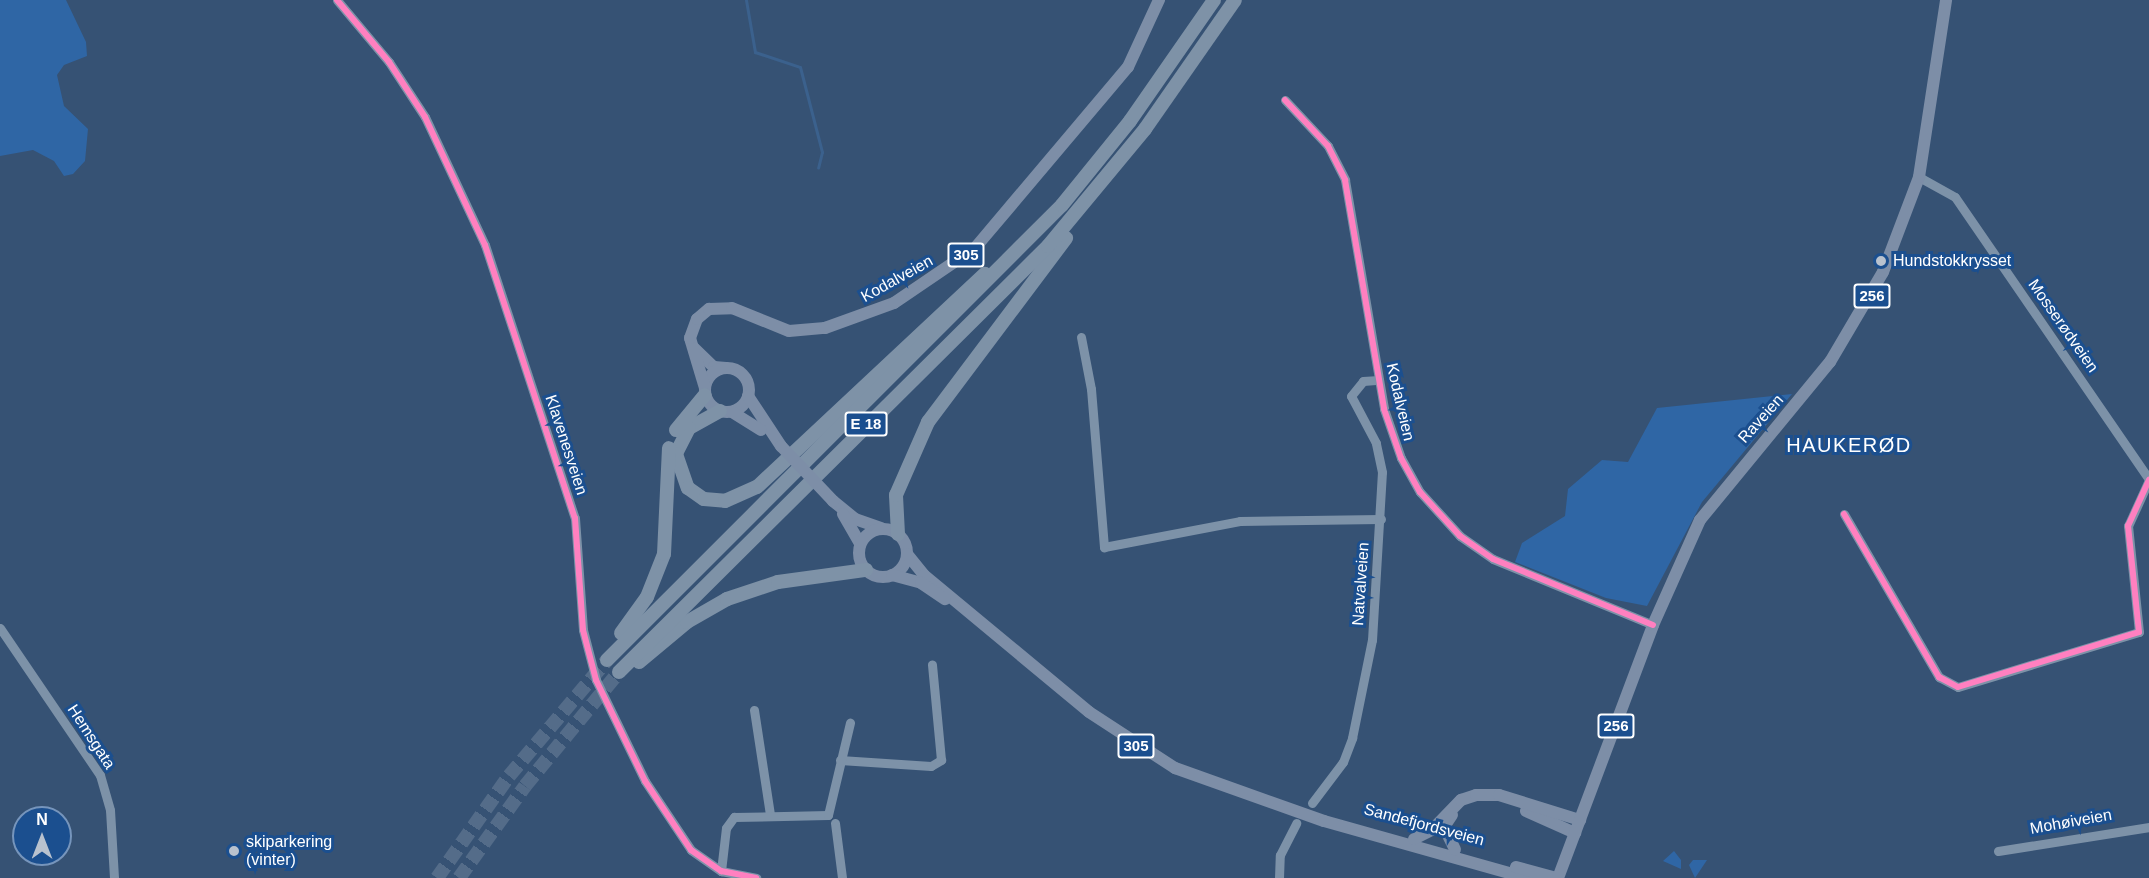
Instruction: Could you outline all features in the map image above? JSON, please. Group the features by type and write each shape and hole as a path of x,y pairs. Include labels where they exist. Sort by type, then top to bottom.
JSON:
{"highway":[{"name":"E 18","path":"705,392 669,446 667,538 647,597 604,658 1062,205 1130,121 1214,0"},
{"name":"E 18","path":"866,570 778,582 727,599 680,628 622,674 1020,275 1110,174 1235,0"},
{"path":"898,534 896,495 928,422 1107,189 1110,174"},
{"name":"E 18","path":"726,412 689,428 676,454 688,488 704,499 725,501 757,487 1048,210 1062,205"}],"main road":[{"name":"Kodalveien","path":"690,342 697,318 717,307 732,308 776,329 812,331 874,312 934,279 993,229 1089,118 1137,53 1159,0"},
{"name":"Raveien","path":"1557,878 1653,624 1688,541 1717,494 1814,384 1859,319 1892,252 1919,177 1946,0"},
{"path":"690,342 702,360 726,368 746,379 748,396 780,446 833,501 855,519 898,534"},
{"path":"690,342 705,392 726,412 780,446"},
{"path":"705,392 710,376 726,368"},
{"path":"726,412 748,396"},
{"path":"833,501 860,544 866,570"},
{"path":"860,544 882,528"},
{"name":"305","path":"898,534 907,554"},
{"path":"892,575 907,554"},
{"name":"Sandefjordsveien","path":"907,554 924,575 1146,752 1282,807 1527,878"},
{"name":"305","path":"866,570 892,575"},
{"name":"Sandefjordsveien","path":"892,575 921,583 1012,646"},
{"path":"1414,839 1432,830 1461,800 1476,795 1499,795 1580,820"},
{"path":"1455,850 1444,827 1448,818 1482,799 1575,833"},
{"name":"Sandefjordsveien","path":"1282,807 1414,839 1557,878"}],"street":[{"name":"Klavenesveien","path":"337,0 416,103 465,198 575,518 583,630 591,668 648,786 691,850 721,871 756,878"},
{"name":"Kodalveien","path":"1285,100 1319,133 1345,180 1379,380 1401,458 1431,507 1460,536 1509,568 1653,624"},
{"name":"Mosserødveien","path":"1919,177 1955,197 2149,480"},
{"path":"1081,337 1091,389 1104,547 1240,521 1381,519"},
{"name":"Natvalveien","path":"1312,803 1343,762 1352,738 1372,640 1381,519 1380,455 1351,396 1363,381 1379,380"},
{"path":"1844,514 1939,677 1958,687 2139,632 2128,526 2149,480"},
{"name":"Hemsgata","path":"0,628 99,775 110,810 114,878"},
{"path":"840,760 931,766 941,760 932,664"},
{"path":"754,710 770,814"},
{"path":"721,871 731,819 770,814 828,815 850,723"},
{"path":"835,823 842,878"},
{"path":"1279,878 1280,855 1296,823"},
{"name":"Mohøiveien","path":"1998,851 2149,827"}],"shaded area":[{"path":"0,0 66,0 86,42 87,56 64,65 57,75 64,106 88,129 85,161 73,174 64,176 54,161 33,150 0,156"},
{"path":"1792,394 1702,502 1647,606 1606,598 1515,562 1522,543 1565,516 1568,489 1602,460 1628,462 1657,408"},
{"path":"1674,851 1681,860 1681,869 1663,861"},
{"path":"1693,860 1707,860 1695,878 1689,865"}],"waterway":[{"path":"746,0 755,52 800,67 822,152 818,168"}],"tunnel":[{"path":"437,878 509,776 607,660"},
{"path":"459,878 525,786 619,672"}],"cycle path":[{"path":"337,0 389,62 425,117 485,245 575,518 583,630 596,680 645,781 691,850 721,871 756,878"},
{"path":"1285,100 1328,146 1345,180 1384,409 1401,458 1420,492 1460,536 1493,559 1653,625"},
{"path":"1844,514 1939,677 1958,687 2139,632 2128,526 2149,480"}],"place":[{"name":"Hundstokkrysset","path":"1881,261"},
{"name":"skiparkering (vinter)","path":"234,851"}],"district":[{"name":"HAUKERØD","path":"1849,445"}]}
